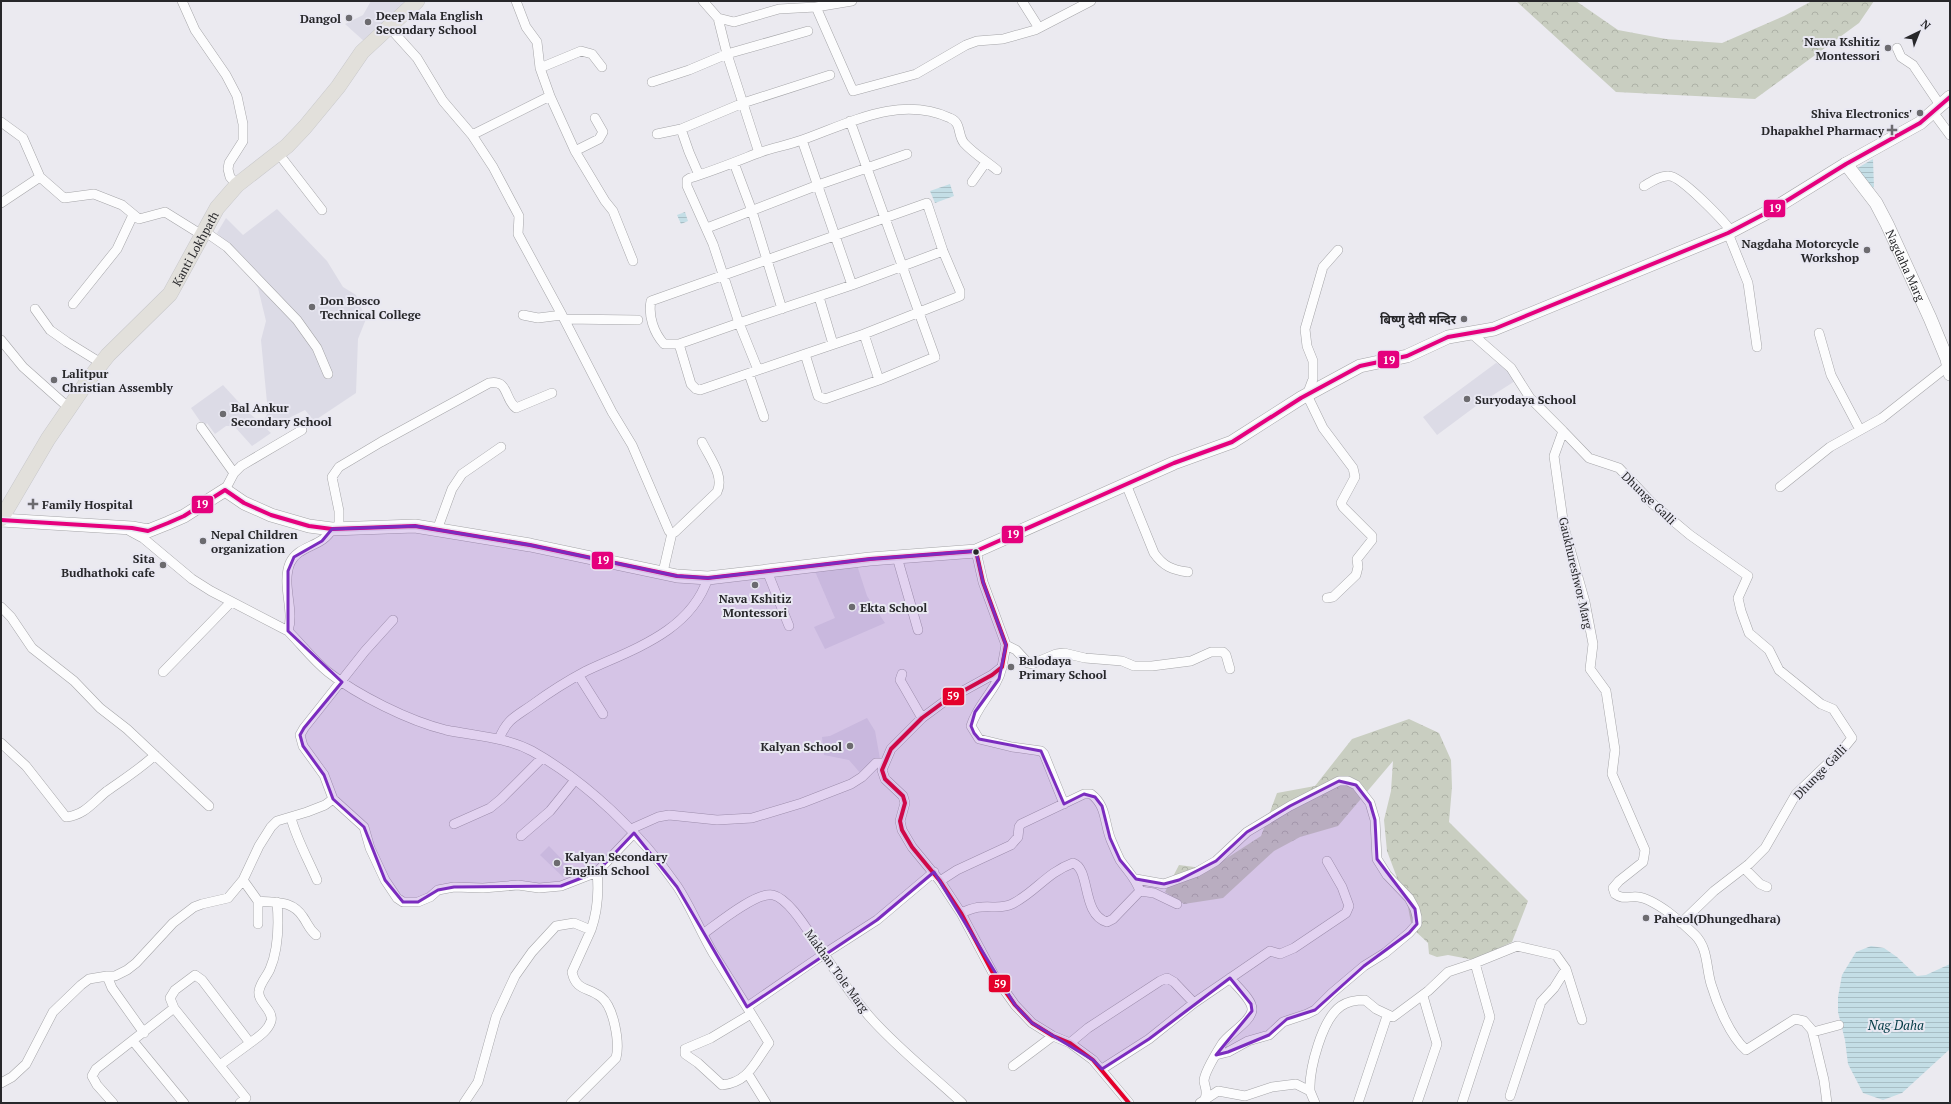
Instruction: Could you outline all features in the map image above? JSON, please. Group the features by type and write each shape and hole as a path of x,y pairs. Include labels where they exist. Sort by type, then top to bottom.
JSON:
{"main road":[{"name":"Kanti Lokhpath","path":"1,520 48,439 101,363 170,294 217,208 237,186 278,153 305,127 338,87 362,52 417,1"},
{"path":"1,520 124,528 148,531 184,516 225,490 244,503 271,515 309,526 336,529 415,526 530,545 677,576 708,578 897,557 976,550 1174,463 1232,442 1307,395 1360,366 1407,356 1448,337 1494,329 1730,232 1770,211 1846,164 1920,123 1941,105"},
{"name":"Nagdaha Marg","path":"1846,164 1876,203 1887,224 1922,298 1949,370"}],"street":[{"path":"182,1 195,30 226,75 237,96 243,124 243,141 229,163 228,169 230,177 237,186"},
{"path":"516,1 526,27 537,42 540,68 550,96 575,151 604,201 613,211 633,261"},
{"path":"703,1 718,18 727,54 759,153"},
{"path":"718,18 734,22 779,9 816,7 852,1"},
{"path":"1022,1 1039,28"},
{"path":"816,7 853,91 916,74 966,45 977,41 1003,39 1039,28 1091,1"},
{"path":"389,27 417,58 443,101 472,135 511,198 520,216 518,234 612,412 632,445 669,531 672,533"},
{"path":"652,82 689,70 727,54 808,31"},
{"path":"1896,48 1901,57 1913,65 1941,105 1950,135"},
{"path":"540,68 581,51 592,54 602,67"},
{"path":"657,134 682,129 743,103 830,75"},
{"path":"472,135 550,96"},
{"path":"758,370 739,323 707,228 687,186 687,180 759,153 802,140 850,121 888,110 904,108 922,110 945,116 956,122 964,143 997,170"},
{"path":"575,151 602,136 603,132 595,118"},
{"path":"805,354 818,396 822,398 879,380 935,357 850,121"},
{"path":"1,122 23,138 40,177 64,198 94,194 122,205 139,219 165,212 227,247 297,320 317,348 328,374"},
{"path":"682,129 689,152 699,175"},
{"path":"802,140 852,285"},
{"path":"278,153 322,210"},
{"path":"707,228 818,185 907,154"},
{"path":"972,182 986,162"},
{"path":"734,163 752,211 782,308"},
{"path":"1644,186 1659,178 1670,176 1680,180 1723,220 1730,232 1748,283 1757,347"},
{"path":"1,203 40,177"},
{"path":"679,344 691,384 696,389 700,390 864,334 960,296 960,291 943,251 927,203 767,258 651,301 650,307 652,323 664,344 679,344 782,308 819,297 943,251"},
{"path":"73,304 117,249 133,215"},
{"path":"1327,598 1333,597 1356,575 1357,559 1372,540 1372,536 1343,507 1341,503 1355,477 1353,468 1323,428 1307,395 1313,379 1313,361 1308,346 1305,329 1323,267 1338,250"},
{"path":"819,297 833,344"},
{"path":"35,310 50,330 101,363"},
{"path":"523,315 538,318 563,317 638,320"},
{"path":"1471,333 1511,368 1530,398 1564,431"},
{"path":"1819,333 1831,375 1860,430"},
{"path":"864,334 879,380"},
{"path":"1,340 22,367 69,408"},
{"path":"1780,487 1830,447 1882,418 1949,370"},
{"path":"749,374 764,417"},
{"path":"288,631 290,624 288,571 290,563 299,552 327,537 336,529 339,511 332,477 339,467 488,383 495,381 502,384 513,406 516,408 552,393"},
{"path":"201,427 234,473"},
{"path":"225,490 234,473 241,466 302,430"},
{"name":"Dhunge Galli","path":"1564,431 1589,458 1619,468 1653,504 1690,536 1748,576 1738,598 1740,611 1749,633 1769,650 1779,670 1821,704 1833,709 1852,738 1843,749 1796,794 1765,848 1744,868 1714,891 1681,923"},
{"name":"Gaukhureshwor Marg","path":"1564,431 1554,456 1564,527 1585,602 1593,644 1590,669 1606,691 1615,750 1612,774 1645,850 1643,862 1619,881 1613,888 1615,894 1620,898 1639,897 1664,908 1681,923"},
{"path":"663,572 672,533 675,532 717,492 720,486 720,478 702,442"},
{"path":"437,530 452,489 462,474 502,447"},
{"path":"1126,484 1154,553 1161,563 1174,569 1188,572"},
{"path":"124,528 143,538 192,579 231,602 288,631 326,670 356,692 425,724 517,744 542,758 575,780 633,831 677,887 703,934 749,1010 769,1043 748,1074 741,1080 722,1085 698,1063 685,1054 685,1049 711,1038 749,1010 824,954 877,920 907,897 934,872"},
{"path":"976,550 983,582 1006,645 999,679 975,712 971,726 979,739 1012,747 1041,751 1064,804"},
{"path":"897,557 918,630"},
{"path":"767,572 789,626"},
{"path":"499,739 504,726 511,718 579,676 637,649 678,623 695,606 703,592 708,578"},
{"path":"163,672 231,602"},
{"path":"1,608 14,622 32,648 74,681 112,718 126,728 209,806"},
{"path":"393,620 365,651 342,682 309,721 300,735 303,746 324,775 333,799 364,827 370,848 384,880 397,898 403,902 418,902 430,897 438,890 454,887 483,888 518,885 539,888 561,886 597,872 633,831 658,817 669,815 717,820 752,818 767,815 852,784 862,777 876,763 884,763"},
{"path":"1006,645 1016,650 1028,663 1032,664 1056,654 1064,653 1085,658 1122,661 1134,666 1152,666 1191,661 1211,652 1223,652 1226,656 1230,669"},
{"path":"1002,667 992,675 945,701 922,718 891,748 882,770 885,779 904,796 906,803 900,822 902,830 912,847 934,872 961,913 995,977 1015,1005 1032,1023 1053,1036 1070,1043 1093,1060 1129,1103"},
{"path":"902,674 900,680 922,718"},
{"path":"579,676 603,714"},
{"path":"1,743 26,766 66,817 78,814 93,805 155,755"},
{"path":"454,824 490,808 542,758"},
{"path":"521,836 550,811 575,780"},
{"path":"1136,879 1164,884 1197,872 1216,861 1247,832 1290,806 1339,781 1348,781 1356,785 1370,803 1375,820 1377,859 1387,876 1409,898 1415,908 1417,924 1410,933 1385,953 1364,966 1332,993 1315,1010 1283,1022 1268,1035 1248,1041 1228,1052 1216,1054"},
{"path":"940,881 957,870 1011,845 1016,841 1021,824 1084,794 1091,794 1102,806 1110,838 1120,860 1136,879 1140,891"},
{"path":"1,1083 12,1077 26,1064 53,1012 89,979 116,976 127,970 136,963 173,923 194,907 228,898 243,880 259,846 271,826 277,821 290,818 325,805 333,799"},
{"path":"290,818 298,842 308,859 317,880"},
{"path":"1102,1069 1149,1039 1194,1003 1270,951 1280,954 1294,948 1346,913 1349,906 1342,887 1327,861"},
{"path":"961,913 973,908 995,908 1010,905 1026,896 1049,875 1073,864 1075,864 1080,872 1092,910 1097,917 1103,921 1107,922 1113,919 1140,891"},
{"path":"1744,868 1760,884 1767,887"},
{"path":"571,1103 616,1058 619,1049 614,1022 606,1002 600,996 577,984 572,972 573,966 591,930 595,917 598,889 597,872"},
{"path":"243,880 258,901 258,924"},
{"path":"1140,891 1154,893 1177,904"},
{"name":"Makhan Tole Marg","path":"703,934 762,896 774,895 780,898 788,906 869,1016 957,1101"},
{"path":"258,901 288,903 298,911 308,928 316,935"},
{"path":"220,1065 264,1032 271,1020 271,1015 258,996 258,991 270,969 276,949 279,924 277,902"},
{"path":"464,1103 478,1082 496,1017 516,976 532,952 556,926 574,923 591,930"},
{"path":"1681,923 1696,936 1704,948 1711,984 1730,1028 1746,1050 1795,1018 1804,1021 1813,1032 1824,1080 1827,1103"},
{"path":"1315,1103 1310,1091 1313,1061 1327,1022 1340,1006 1351,1001 1365,1000 1388,1016 1393,1017 1423,996 1448,972 1517,946 1556,955 1566,969 1582,1020"},
{"path":"1462,1103 1490,1017 1475,963"},
{"path":"1510,1096 1541,1002 1554,988 1566,969"},
{"path":"240,1103 246,1098 174,1008 170,998 175,990 195,974 202,980 250,1043"},
{"path":"107,976 112,988 144,1033"},
{"path":"1070,1043 1088,1028 1160,981 1167,978 1186,992 1194,1003"},
{"path":"1203,1101 1207,1093 1204,1081 1216,1054 1230,1035 1248,1019 1252,1011 1251,1004 1230,978"},
{"path":"1417,1103 1437,1044 1423,996"},
{"path":"113,1103 92,1076 96,1069 134,1041 174,1008"},
{"path":"1358,1103 1388,1016"},
{"path":"1813,1032 1839,1024"},
{"path":"1013,1066 1053,1036"},
{"path":"134,1041 184,1103"},
{"path":"748,1074 766,1103"},
{"path":"1203,1101 1218,1092 1245,1096 1272,1087 1296,1084 1310,1091"}],"highlighted area":[{"path":"415,526 530,545 677,576 708,578 870,559 976,551 983,582 1006,645 999,679 975,712 971,726 974,733 979,739 1041,751 1064,804 1084,794 1095,797 1102,806 1110,838 1120,860 1136,879 1164,884 1179,880 1216,861 1247,832 1290,806 1339,781 1356,785 1370,803 1375,820 1377,859 1415,909 1417,924 1409,933 1364,966 1315,1010 1287,1019 1269,1035 1228,1052 1216,1055 1252,1011 1251,1004 1230,978 1149,1039 1102,1069 1093,1060 1032,1023 1015,1005 934,872 877,920 747,1007 677,887 634,833 597,872 561,886 454,887 438,890 418,902 403,902 385,880 364,827 333,799 324,775 303,746 300,735 304,728 342,682 288,631 288,571 294,557 322,541 332,529"}],"shaded area":[{"name":"Deep Mala English Secondary School","path":"371,1 405,1 407,3 365,42 345,24 363,15"},
{"name":"Don Bosco Technical College","path":"277,209 327,261 343,287 356,295 366,319 358,339 356,393 314,421 305,410 267,429 264,420 268,413 261,340 266,321 258,288 237,255 217,233 226,218 243,235"},
{"name":"Suryodaya School","path":"1496,363 1504,366 1515,381 1476,406 1437,435 1423,417"},
{"name":"Bal Ankur Secondary School","path":"223,385 245,409 271,433 252,446 234,426 226,426 215,434 207,423 204,427 191,408"},
{"name":"Ekta School","path":"856,562 867,596 885,623 825,649 814,627 835,618 814,569"},
{"name":"Kalyan School","path":"867,718 875,731 880,759 862,775 849,760 824,755 822,737 830,736"},
{"name":"Kalyan Secondary English School","path":"549,846 574,872 563,877 540,855"}],"green space":[{"path":"1516,1 1576,1 1618,30 1666,39 1722,43 1784,16 1812,1 1874,1 1859,23 1755,99 1616,92"},
{"path":"1409,719 1439,733 1451,760 1452,787 1449,822 1528,901 1512,942 1474,960 1448,955 1437,957 1429,954 1428,943 1412,928 1408,907 1387,851 1384,820 1391,791 1393,761 1338,826 1300,837 1274,851 1223,898 1184,904 1165,892 1179,865 1210,869 1261,836 1277,793 1315,786 1352,739"}],"water":[{"path":"1873,159 1874,187 1869,189 1854,170"},
{"path":"950,184 954,196 935,203 930,191"},
{"path":"685,212 688,221 681,224 677,215"},
{"name":"Nag Daha","path":"1871,946 1884,948 1897,957 1917,976 1926,975 1950,964 1950,1049 1902,1093 1883,1100 1863,1093 1848,1064 1845,1040 1838,1012 1838,997 1842,975 1856,952"}],"transit line":[{"name":"19","path":"1,520 132,528 148,531 184,516 225,490 244,503 271,515 309,526 332,529 415,526 530,545 677,576 708,578 870,559 976,551 1174,463 1232,442 1301,398 1360,366 1407,356 1448,337 1494,329 1728,233 1770,211 1846,164 1920,123 1950,97"},
{"name":"59","path":"976,551 983,582 1006,645 1002,667 992,675 945,701 922,718 891,749 882,770 885,779 903,796 905,803 900,821 902,830 912,847 940,881 961,913 995,977 1015,1005 1032,1023 1053,1036 1070,1043 1093,1060 1129,1103"}],"place":[{"name":"Dangol","path":"349,18"},
{"name":"Deep Mala English Secondary School","path":"368,22"},
{"name":"Nawa Kshitiz Montessori","path":"1888,48"},
{"name":"Shiva Electronics'","path":"1920,113"},
{"name":"Dhapakhel Pharmacy","path":"1892,130"},
{"name":"Nagdaha Motorcycle Workshop","path":"1867,250"},
{"name":"Don Bosco Technical College","path":"312,307"},
{"name":"बिष्णु देवी मन्दिर","path":"1464,319"},
{"name":"Lalitpur Christian Assembly","path":"54,380"},
{"name":"Suryodaya School","path":"1467,399"},
{"name":"Bal Ankur Secondary School","path":"223,414"},
{"name":"Family Hospital","path":"33,504"},
{"name":"Nepal Children organization","path":"203,541"},
{"name":"Sita Budhathoki cafe","path":"163,565"},
{"name":"Nava Kshitiz Montessori","path":"755,585"},
{"name":"Ekta School","path":"852,607"},
{"name":"Balodaya Primary School","path":"1011,667"},
{"name":"Kalyan School","path":"850,746"},
{"name":"Kalyan Secondary English School","path":"557,863"},
{"name":"Paheol(Dhungedhara)","path":"1646,918"}]}
